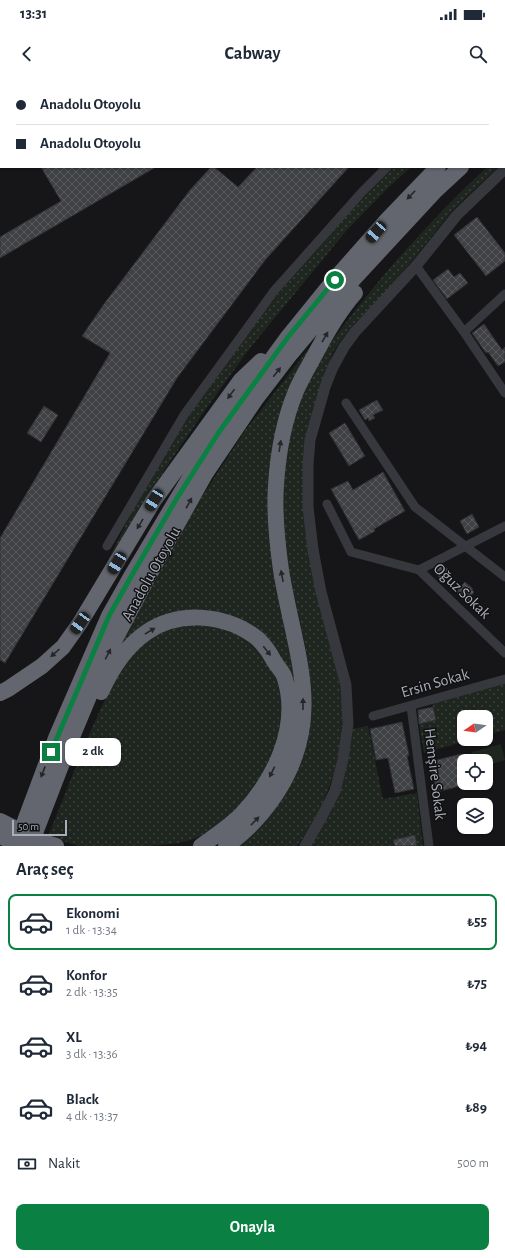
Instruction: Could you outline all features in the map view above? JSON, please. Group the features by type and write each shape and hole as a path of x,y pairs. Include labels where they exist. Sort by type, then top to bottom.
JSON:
{"highway":[{"name":"Anadolu Otoyolu","path":"15,846 56,738 109,616 135,568 210,444 288,337 387,220 437,168"},
{"name":"Anadolu Otoyolu","path":"30,846 44,806 105,658 205,474 255,400 347,286 434,192 460,168"},
{"path":"226,846 247,830 266,810 283,783 297,752 303,721 303,689 301,668 281,570 277,535 276,478 282,439 288,414 296,391 326,334 348,301 403,238 434,192"},
{"path":"0,693 42,666 63,647 80,623 154,500 241,380 288,337"},
{"path":"44,806 107,680 122,656 136,641 147,632 161,624 178,620 207,618 228,622 258,640 269,653 284,676 289,699 289,723 279,757 267,783 241,815 227,828 200,846"},
{"path":"0,821 56,846"},
{"path":"0,836 21,846"}],"street":[{"path":"107,546 184,415 274,291 362,192 386,168"},
{"path":"305,846 322,818 335,791 344,759 348,724 346,685 334,635 321,592 313,550 308,507 308,464 310,440 325,387 344,346 355,332 416,266 457,215 505,169"},
{"path":"416,266 464,332 505,393"},
{"path":"464,332 505,294"},
{"path":"346,403 416,507 505,577"},
{"name":"Oğuz Sokak","path":"327,504 351,552 419,570 505,653"},
{"path":"419,570 505,526"},
{"name":"Ersin Sokak","path":"373,716 505,679"},
{"name":"Hemşire Sokak","path":"411,706 429,846"}],"shaded area":[{"path":"392,168 410,168 347,230 250,348 171,460 128,527 101,575 146,483 195,406 248,332 277,295 342,220"},
{"path":"486,168 497,168 452,211 407,267 378,301 355,323 334,350 325,374 304,464 341,684 341,729 335,770 320,808 310,827 297,846 238,846 259,828 276,808 289,787 299,765 306,741 310,716 308,663 286,557 283,523 283,487 287,451 299,401 309,376 335,336 388,270 453,200"},
{"path":"313,343 301,363 285,405 271,464 297,680 290,680 219,613 198,610 181,612 120,647 129,623 201,498 244,432"},
{"path":"190,625 208,626 221,629 242,637 264,658 277,682 282,707 279,734 270,760 256,785 239,807 218,825 188,841 153,846 80,846 68,843 49,834 87,739 113,682 135,651 151,638 169,629"},
{"path":"505,683 505,730 493,733 493,710 457,710 457,744 424,753 419,724 436,720 432,703"},
{"path":"368,726 383,799 417,793 423,846 309,846 352,729"},
{"path":"501,744 505,760 493,764 493,754 472,754 472,752"}],"building":[{"path":"42,168 154,168 0,258 0,237 61,201"},
{"path":"210,168 215,168 238,187 256,168 348,168 266,259 177,378 5,663 0,660 0,538 110,353 82,336 104,304 190,190"},
{"path":"477,217 505,253 505,261 486,276 454,235"},
{"path":"448,269 454,277 460,273 468,283 447,299 433,280"},
{"path":"484,324 502,350 505,347 505,362 498,366 488,352 486,353 472,333"},
{"path":"377,400 383,410 373,415 375,418 369,421 368,418 365,420 359,410"},
{"path":"44,406 58,415 41,442 27,433"},
{"path":"345,423 365,456 349,466 329,433"},
{"path":"383,472 405,511 374,529 375,531 359,540 331,489 348,481 353,490"},
{"path":"472,514 479,527 467,534 460,521"},
{"path":"443,564 451,573 443,581 434,572"},
{"path":"465,582 473,589 472,590 474,592 471,596 473,598 469,603 456,592"},
{"path":"433,707 436,720 419,724 418,710"},
{"path":"402,722 414,789 395,793 388,758 376,760 370,729"},
{"path":"457,755 457,787 437,792 429,762"},
{"path":"415,835 417,846 395,846 393,840"}],"route":[{"path":"51,752 109,616 177,498 210,444 288,337 335,280"}]}
